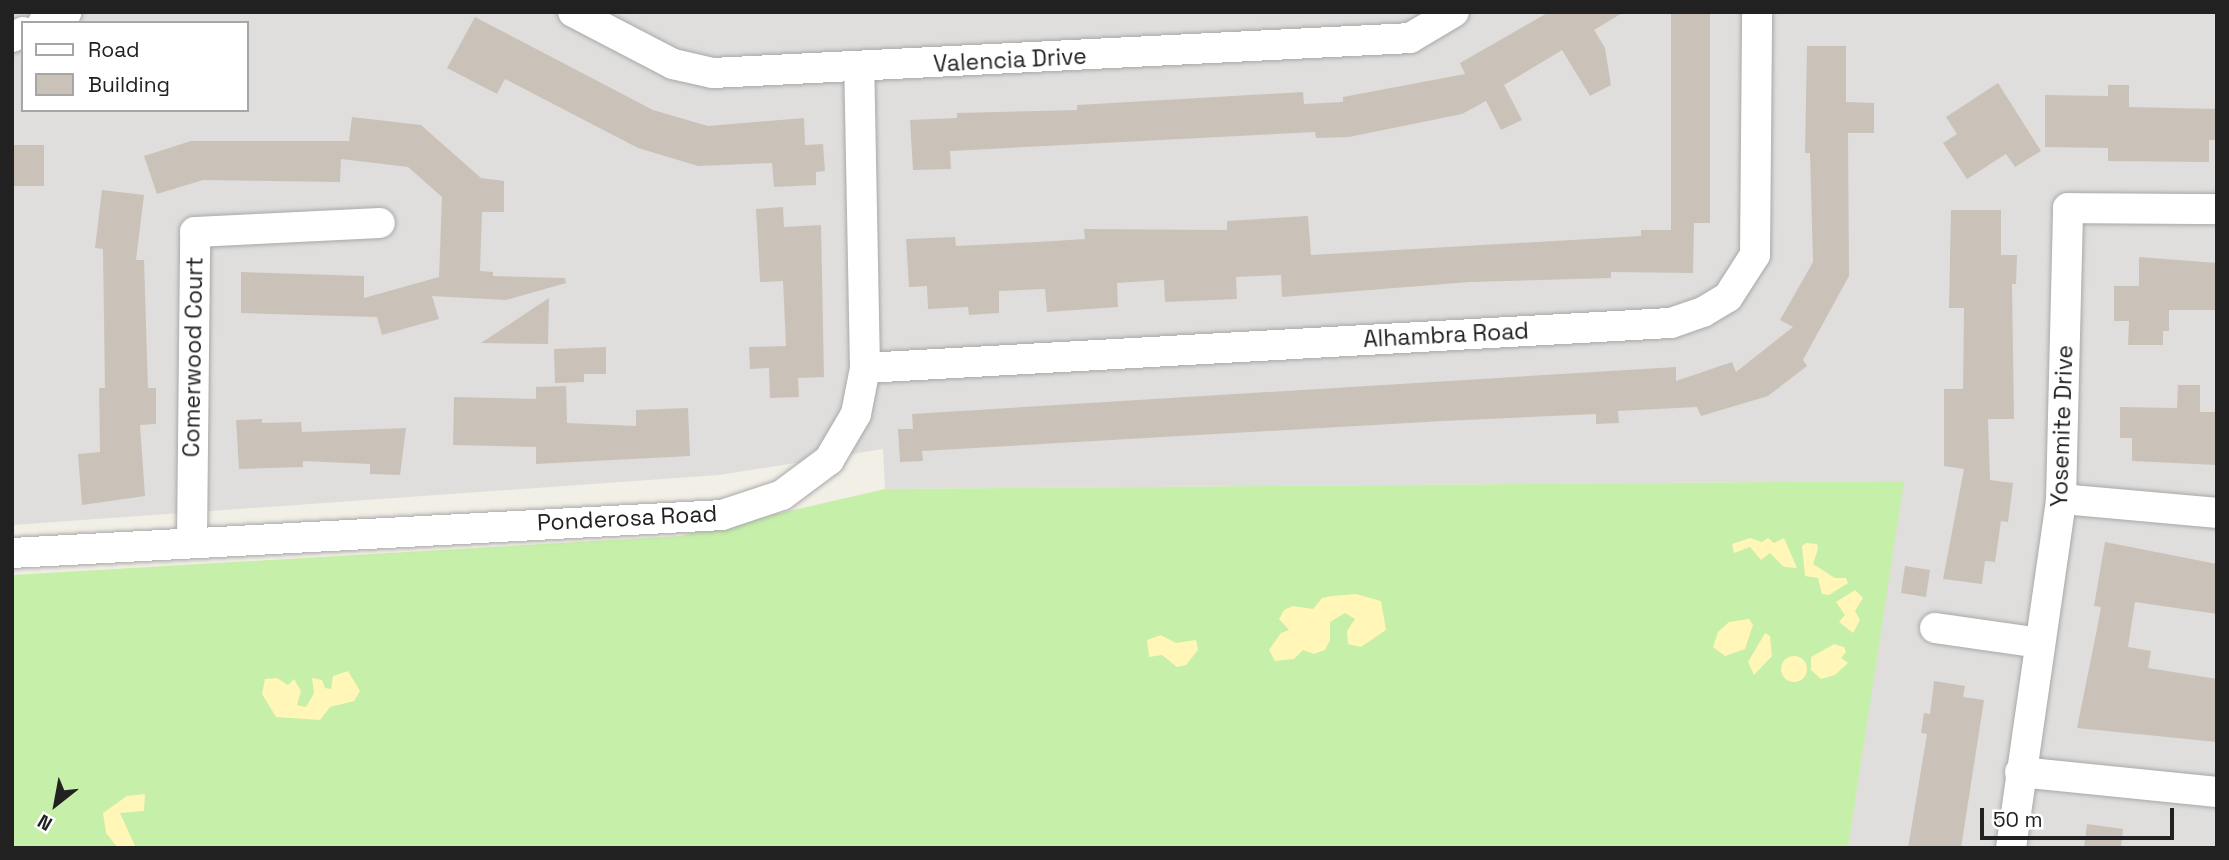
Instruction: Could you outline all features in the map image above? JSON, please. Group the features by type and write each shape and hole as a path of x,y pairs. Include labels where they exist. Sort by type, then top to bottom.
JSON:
{"street":[{"path":"47,21 67,12"},
{"name":"Valencia Drive","path":"573,12 673,64 713,73 859,69 1410,38 1454,12"},
{"name":"Alhambra Road","path":"865,368 1671,323 1703,312 1728,297 1755,255 1757,12"},
{"name":"Ponderosa Road","path":"12,553 192,541 722,514 782,495 829,460 856,414 865,368 859,69"},
{"name":"Yosemite Drive","path":"2011,848 2061,499 2068,208 2217,209"},
{"name":"Comerwood Court","path":"192,541 195,232 380,223"},
{"path":"2061,499 2217,513"},
{"path":"1935,628 2040,643"},
{"path":"2020,772 2217,792"}],"shaded area":[{"path":"12,12 2217,12 2217,848 1848,848 1903,481 885,489 883,449 719,475 12,525"}],"green space":[{"path":"1904,481 1848,848 12,848 12,575 681,536 885,489"}],"sand":[{"path":"1750,538 1762,542 1768,538 1774,543 1784,538 1797,568 1784,567 1770,553 1761,560 1750,547 1734,553 1732,544"},
{"path":"1806,543 1817,544 1813,564 1835,578 1846,578 1848,583 1829,595 1822,594 1818,578 1805,576 1802,546"},
{"path":"1855,590 1863,598 1855,611 1860,620 1853,633 1839,622 1845,615 1836,602"},
{"path":"1356,594 1381,601 1386,630 1361,647 1348,644 1347,631 1355,619 1345,613 1330,622 1330,640 1325,650 1314,654 1303,650 1294,659 1275,661 1269,650 1281,633 1289,630 1279,619 1284,610 1293,606 1313,609 1322,598"},
{"path":"1749,619 1753,625 1745,649 1725,656 1713,647 1718,632 1729,622"},
{"path":"1765,633 1770,636 1772,656 1754,675 1748,662"},
{"path":"1161,635 1176,643 1196,640 1198,650 1186,665 1177,667 1162,655 1149,657 1147,640"},
{"path":"1834,644 1844,647 1846,652 1841,658 1848,663 1835,675 1821,679 1811,670 1811,657"},
{"path":"1794,656 1803,660 1807,669 1803,678 1794,682 1785,678 1781,669 1785,660"},
{"path":"348,671 360,691 354,701 330,707 320,720 276,717 262,694 265,679 277,678 288,685 294,679 301,691 297,705 306,707 314,693 312,678 322,680 325,688 331,689 333,676"},
{"path":"145,794 144,811 120,813 136,848 118,848 106,833 103,813 127,796"}],"building":[{"path":"1549,12 1624,12 1594,30 1605,48 1611,85 1590,96 1562,50 1504,85 1522,120 1501,130 1486,101 1462,114 1349,137 1316,138 1315,132 950,151 951,169 913,170 910,120 957,118 957,113 1077,110 1077,105 1303,92 1304,104 1343,102 1343,97 1465,74 1460,63"},
{"path":"1671,12 1710,12 1710,223 1694,223 1693,273 1611,272 1611,278 1470,282 1282,297 1281,275 1236,277 1237,299 1165,302 1164,280 1117,283 1118,307 1047,312 1045,289 999,291 999,313 969,315 968,307 928,309 927,286 909,287 906,239 955,237 956,246 1037,242 1085,239 1084,229 1227,230 1227,221 1308,216 1311,255 1641,236 1641,230 1671,230"},
{"path":"475,17 653,110 708,126 804,118 805,145 823,144 825,171 816,172 816,185 774,187 772,163 698,166 638,148 505,79 497,94 447,68"},
{"path":"1807,46 1846,46 1846,102 1874,103 1874,133 1848,133 1849,276 1803,360 1807,366 1768,396 1701,416 1697,407 1618,411 1619,423 1596,424 1596,414 1443,421 922,451 923,461 900,462 898,429 913,429 912,414 1676,367 1676,381 1732,362 1736,372 1793,327 1780,320 1813,262 1810,153 1805,153"},
{"path":"1998,83 2041,151 2015,167 2006,154 1967,179 1943,143 1957,134 1946,117"},
{"path":"2108,85 2129,85 2129,107 2217,109 2217,140 2209,140 2209,162 2108,161 2108,148 2045,147 2045,95 2108,96"},
{"path":"352,117 421,125 481,178 504,181 504,212 482,212 480,271 493,272 493,276 565,278 566,283 506,300 432,296 439,319 382,335 377,317 241,313 241,272 364,276 364,298 439,277 442,197 408,167 341,159 340,182 203,180 157,194 144,156 191,141 349,141"},
{"path":"12,145 44,145 44,186 12,186"},
{"path":"102,190 144,195 136,260 144,260 148,388 156,388 156,424 140,425 145,496 82,505 78,454 100,452 99,388 105,388 103,249 95,248"},
{"path":"783,207 784,227 821,225 824,377 798,378 799,397 770,398 769,368 750,369 749,347 786,346 783,281 760,282 756,209"},
{"path":"1951,210 2001,210 2001,255 2017,255 2016,284 2012,284 2014,419 1988,419 1990,480 2013,483 2008,522 2001,521 1995,562 1985,561 1982,584 1943,579 1964,469 1944,466 1944,389 1963,389 1964,308 1949,308"},
{"path":"2139,257 2217,263 2217,310 2169,310 2169,331 2163,331 2163,345 2128,345 2129,321 2114,321 2114,286 2139,286"},
{"path":"549,298 548,344 481,343"},
{"path":"606,347 606,374 584,374 584,382 555,383 554,349"},
{"path":"2178,385 2200,385 2200,412 2217,412 2217,465 2132,461 2132,438 2120,438 2120,407 2177,408"},
{"path":"566,386 567,423 636,426 636,410 688,408 690,456 536,464 536,447 453,445 454,397 536,399 536,387"},
{"path":"262,419 262,423 301,422 302,432 406,428 400,475 370,474 370,464 303,461 303,467 239,469 236,420"},
{"path":"2105,542 2217,564 2217,614 2135,602 2128,647 2151,651 2148,668 2217,679 2217,742 2077,728 2101,607 2094,606"},
{"path":"1905,566 1930,570 1926,597 1901,593"},
{"path":"1934,681 1965,686 1963,697 1984,700 1961,848 1908,848 1927,734 1921,733 1924,713 1930,714"},
{"path":"2087,824 2123,829 2121,848 2084,848"}]}
